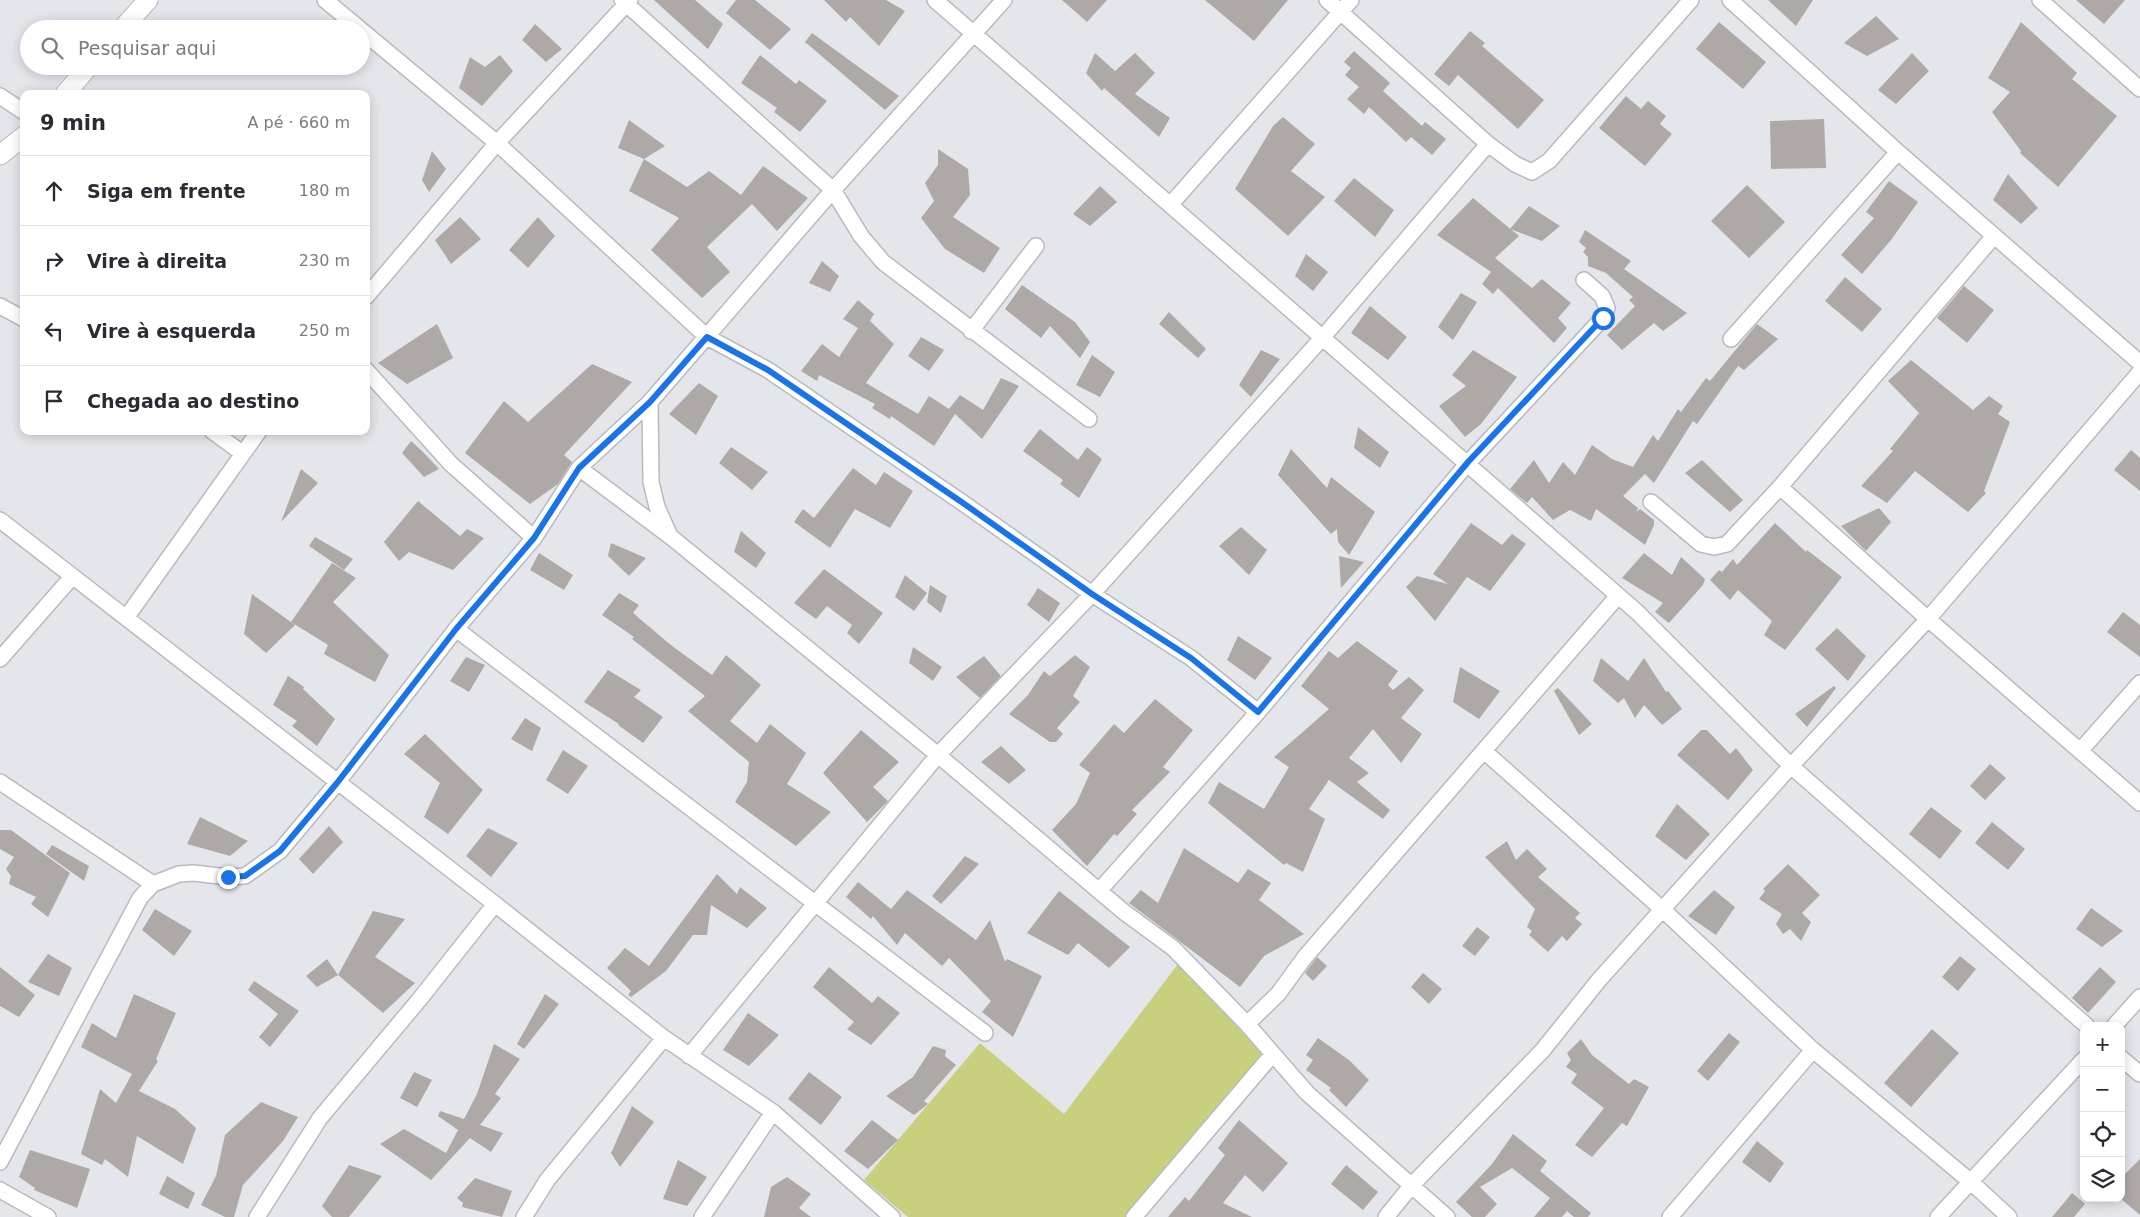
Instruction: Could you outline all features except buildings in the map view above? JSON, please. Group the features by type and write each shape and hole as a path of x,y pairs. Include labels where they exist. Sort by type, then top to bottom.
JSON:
{"street":[{"path":"130,20 148,0"},
{"path":"325,0 349,20"},
{"path":"935,0 1468,462 1617,597 1637,612 1791,766 2081,1022"},
{"path":"0,1162 140,898 152,884 179,874 193,873 228,877 245,876 280,851 337,783 456,629 534,538 579,468 650,402 833,190 1004,0"},
{"path":"1327,0 1488,144 1515,164 1532,172 1549,161 1691,0"},
{"path":"1171,204 1351,0"},
{"path":"1730,0 1898,152 2140,363"},
{"path":"2040,0 2140,89"},
{"path":"370,292 497,143 626,1 833,190 861,236 883,262 1089,420"},
{"path":"370,37 497,143 707,337 768,370 1092,594 1191,658 1258,712"},
{"path":"68,90 81,75"},
{"path":"0,96 20,109"},
{"path":"0,155 20,139"},
{"path":"689,1056 938,755 1092,594 1323,337 1488,144"},
{"path":"1731,339 1898,152"},
{"path":"1651,502 1701,544 1714,547 1727,544 1780,487 1994,236"},
{"path":"971,331 1036,246"},
{"path":"1099,891 1258,712 1468,462 1603,318 1607,308 1602,296 1584,280"},
{"path":"0,306 20,317"},
{"path":"1386,1217 1412,1185 1542,1051 1599,980 1791,766 1928,619 2140,372"},
{"path":"370,374 451,464 534,538"},
{"path":"650,402 651,482 657,507 671,537"},
{"path":"217,435 242,453"},
{"path":"126,618 255,435"},
{"path":"579,468 671,537 938,755 1099,891 1173,948 1247,1024 1307,1093 1448,1217"},
{"path":"1780,487 1928,619 2140,803"},
{"path":"0,520 495,904 664,1038 773,1112 892,1217"},
{"path":"0,659 72,577"},
{"path":"1247,1024 1278,994 1305,958 1617,597"},
{"path":"456,629 985,1033"},
{"path":"2080,752 2140,683"},
{"path":"1484,751 1663,910 1813,1050 1971,1182 2009,1217"},
{"path":"0,782 152,884"},
{"path":"257,1217 320,1118 419,1000 495,904"},
{"path":"2118,1022 2140,997"},
{"path":"524,1217 548,1179 664,1038"},
{"path":"1670,1217 1813,1050"},
{"path":"1134,1217 1272,1054"},
{"path":"2125,1061 2140,1074"},
{"path":"1938,1217 2080,1063"},
{"path":"702,1217 773,1112"},
{"path":"0,1190 48,1217"}],"green space":[{"path":"1178,964 1264,1055 1127,1217 908,1217 864,1180 980,1043 1064,1114"}],"route":[{"path":"228,877 245,876 263,865 280,851 337,783 456,629 534,538 579,468 650,402 707,337 768,370 1092,594 1191,658 1258,712 1468,462 1603,318"}]}
